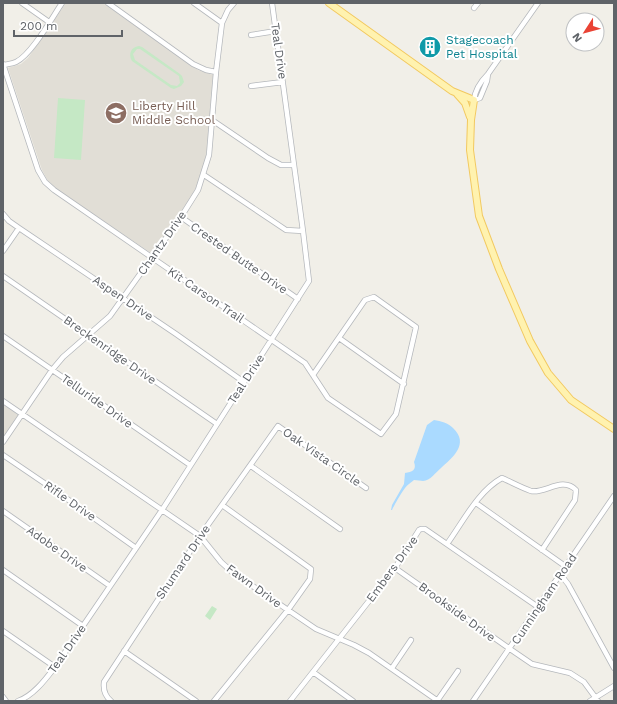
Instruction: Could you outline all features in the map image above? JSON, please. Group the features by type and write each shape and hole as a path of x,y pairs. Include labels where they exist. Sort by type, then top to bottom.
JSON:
{"main road":[{"path":"329,3 452,91 465,103 471,120"},
{"path":"452,91 474,100 471,120 470,150 479,216 499,269 530,342 548,373 571,400 614,429"}],"street":[{"path":"22,3 49,22"},
{"path":"3,65 15,62 22,58 62,3"},
{"path":"108,3 193,64 206,70 216,72"},
{"path":"194,3 222,23"},
{"name":"Chantz Drive","path":"3,442 52,370 70,350 110,316 194,197 204,174 209,155 222,23 228,10 234,3"},
{"name":"Teal Drive","path":"18,701 23,699 45,680 55,667 162,510 309,281 272,3"},
{"path":"474,8 478,3"},
{"path":"474,100 480,98 487,81 488,74 538,3"},
{"path":"251,35 276,31"},
{"name":"Kit Carson Trail","path":"3,65 38,170 45,182 54,190 305,363 328,398 380,434 396,414 404,384"},
{"path":"251,86 283,82"},
{"path":"212,120 268,158 281,165 294,165"},
{"path":"204,174 286,230 303,231"},
{"name":"Aspen Drive","path":"3,214 9,221 19,228 244,382"},
{"name":"Crested Butte Drive","path":"180,217 298,299"},
{"path":"3,251 19,228"},
{"name":"Breckenridge Drive","path":"3,276 217,424"},
{"path":"312,375 365,300 374,297 416,327 404,384 339,338"},
{"name":"Telluride Drive","path":"3,336 190,465"},
{"name":"Fawn Drive","path":"3,401 200,536 221,562 232,572 316,629 369,653 438,701"},
{"name":"Shumard Drive","path":"111,701 106,697 104,692 104,682 200,536 278,426"},
{"name":"Oak Vista Circle","path":"278,426 366,488"},
{"name":"Rifle Drive","path":"3,456 56,491 136,548"},
{"path":"251,466 340,529"},
{"path":"447,544 476,503 492,484 502,478 532,491 563,484 572,487 576,490 575,500 542,550"},
{"name":"Cunningham Road","path":"473,701 614,496"},
{"path":"476,503 565,566"},
{"path":"214,701 288,610 310,578 311,569 222,505"},
{"name":"Adobe Drive","path":"3,511 110,586"},
{"name":"Embers Drive","path":"290,701 395,568 419,530 422,528 538,607"},
{"name":"Brookside Drive","path":"395,568 532,664 570,673 584,682 597,699"},
{"path":"3,570 83,626"},
{"path":"560,574 568,584 614,668"},
{"path":"3,631 55,667"},
{"path":"392,668 411,640"},
{"path":"124,651 196,701"},
{"path":"438,701 458,671"},
{"path":"312,672 353,701"},
{"path":"590,701 597,699 614,686"},
{"path":"3,697 6,701"}],"shaded area":[{"name":"Liberty Hill Middle School","path":"66,3 103,3 198,70 213,75 207,150 203,170 192,196 151,253 56,189 48,181 42,170 8,68 21,64 28,58"},
{"path":"3,404 19,415 3,439"}],"green space":[{"path":"142,47 180,74 184,82 181,86 174,89 171,88 132,61 130,53 132,49","holes":["137,49 140,49 179,76 180,83 177,86 171,85 135,60 133,54"]},
{"path":"58,98 85,100 81,160 54,158"},
{"path":"212,606 217,609 210,620 205,616"}],"water":[{"path":"434,420 449,425 458,434 460,445 458,450 450,460 426,481 414,480 407,486 391,510 392,505 404,484 405,473 412,471 415,467 414,462 427,425"}],"place":[{"name":"Stagecoach Pet Hospital","path":"430,47"},
{"name":"Liberty Hill Middle School","path":"116,113"}]}
